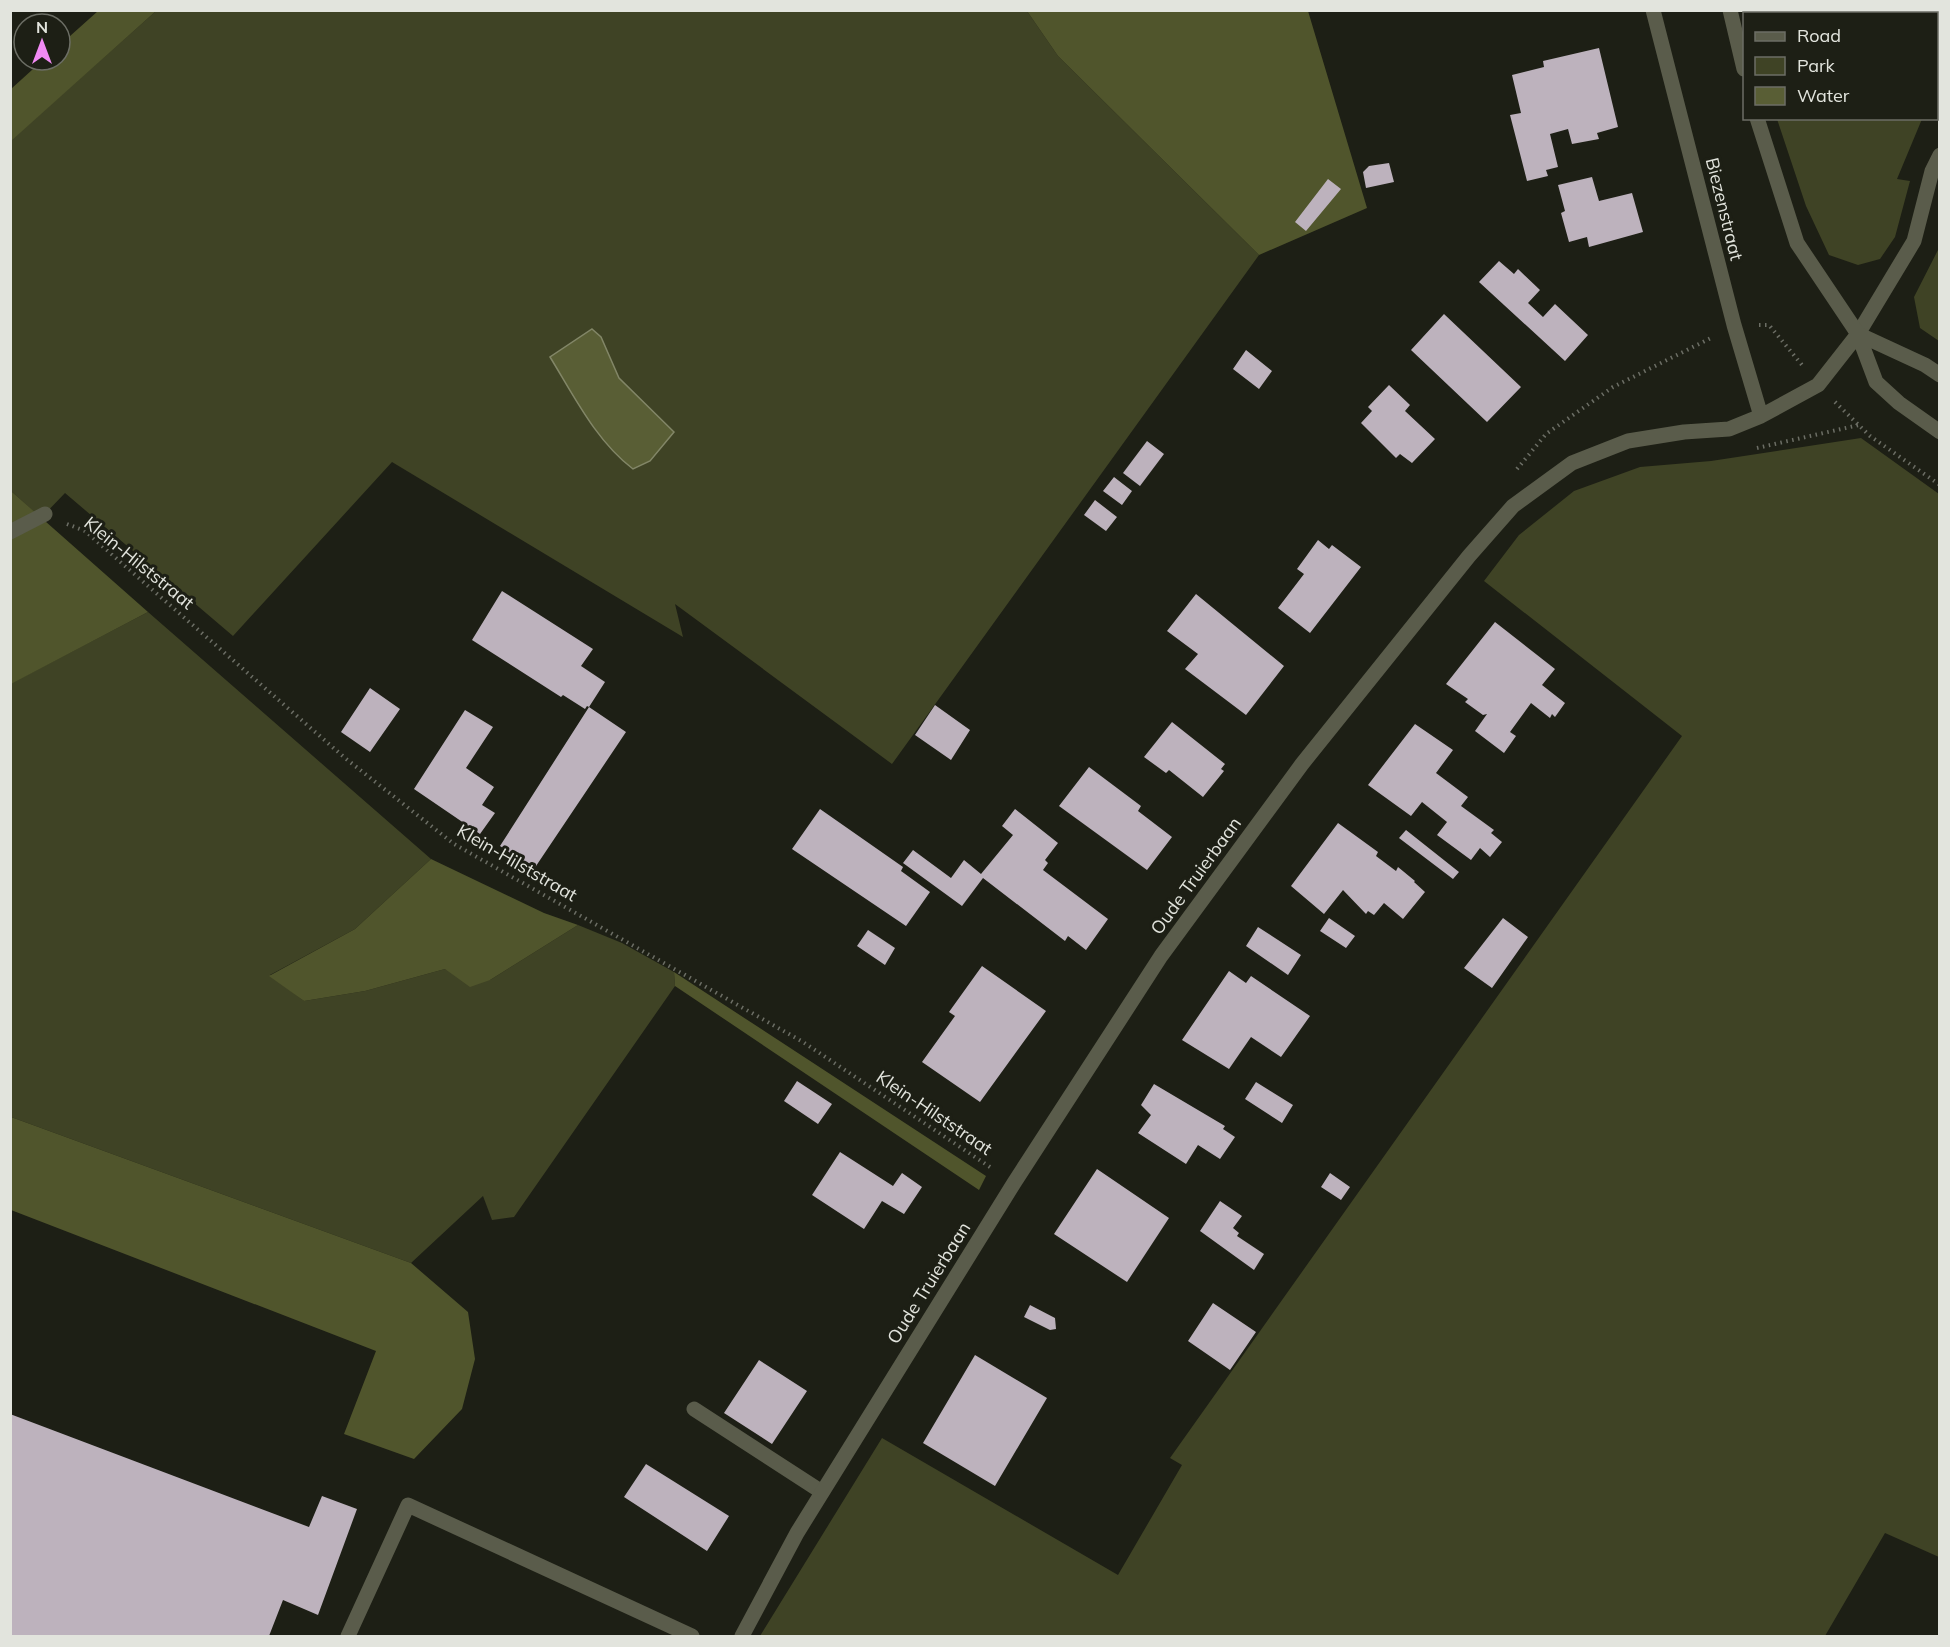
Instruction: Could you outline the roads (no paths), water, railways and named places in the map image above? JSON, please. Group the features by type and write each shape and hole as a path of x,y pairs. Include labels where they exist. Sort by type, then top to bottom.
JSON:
{"street":[{"name":"Biezenstraat","path":"1653,10 1734,325 1761,416"},
{"path":"1730,10 1743,65"},
{"path":"1758,120 1797,243 1858,334 1876,382 1899,403 1940,432"},
{"name":"Oude Truierbaan","path":"742,1636 797,1533 1014,1183 1161,956 1302,764 1513,506 1572,463 1628,441 1684,432 1729,429 1761,416 1818,385 1858,334 1914,242 1932,171 1940,155"},
{"path":"1858,334 1940,375"},
{"path":"10,532 45,514"},
{"path":"694,1409 822,1492"},
{"path":"348,1636 408,1505 692,1636"}],"water":[{"path":"592,329 601,337 619,378 674,432 650,461 633,469 597,432 550,357"}]}
